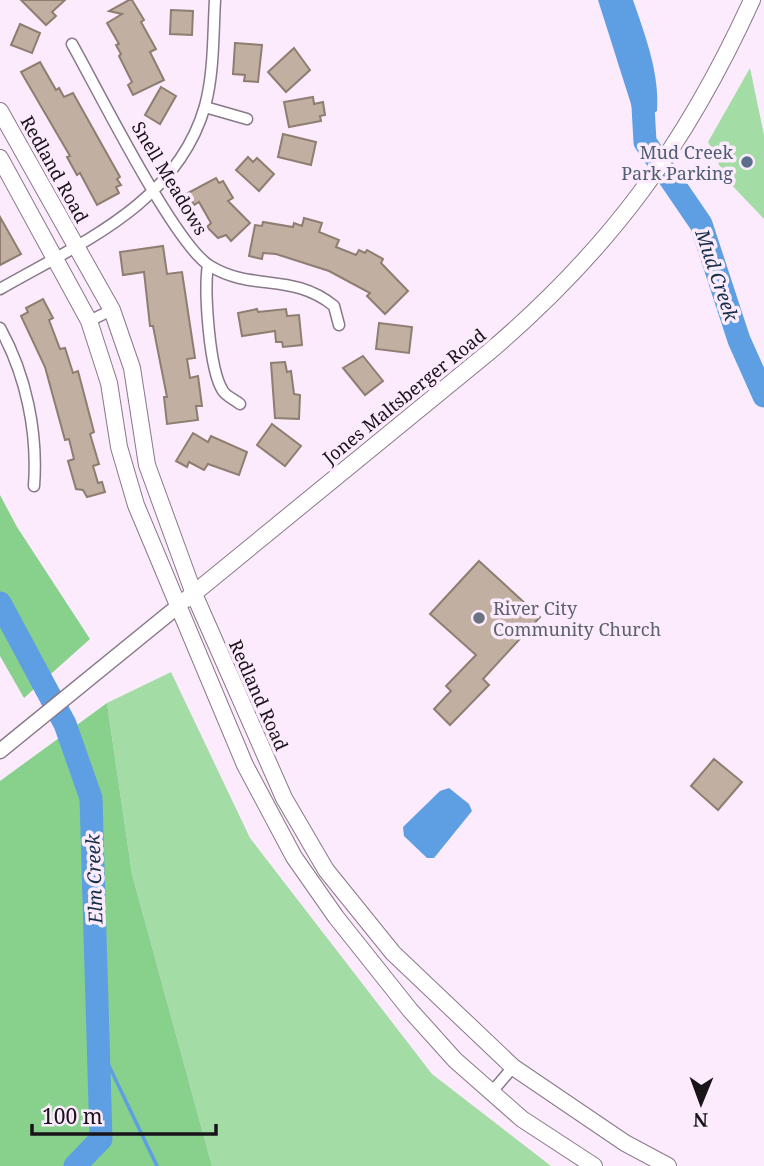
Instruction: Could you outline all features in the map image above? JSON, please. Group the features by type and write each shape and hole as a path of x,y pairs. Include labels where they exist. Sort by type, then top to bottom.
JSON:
{"main road":[{"name":"Jones Maltsberger Road","path":"177,607 537,311 625,215 689,125 723,64 752,0"},
{"name":"Redland Road","path":"0,111 112,310 132,368 147,465 194,594 284,798 326,870 393,953 513,1067 625,1143 668,1166"},
{"path":"0,158 89,321 108,383 126,473 177,607 245,765 312,885 410,1010 491,1093 522,1119 594,1166"}],"street":[{"path":"0,289 121,219 155,190 186,150 205,107 215,0"},
{"name":"Snell Meadows","path":"72,44 155,190 193,250 208,265 234,279 300,286 334,306 339,325"},
{"path":"205,107 247,118"},
{"path":"208,265 205,296 218,377 223,392 240,404"},
{"path":"89,321 112,310"},
{"path":"0,328 16,363 29,405 34,444 34,486"},
{"name":"Jones Maltsberger Road","path":"0,751 177,607"},
{"path":"491,1093 513,1067"}],"green space":[{"path":"750,68 764,135 764,219 726,179 708,142"},
{"path":"0,495 17,527 90,639 24,698 0,656"},
{"path":"171,672 250,838 432,1074 551,1166 212,1166 132,874 107,703"},
{"path":"107,703 132,874 212,1166 0,1166 0,781"}],"water":[{"path":"598,0 633,0 647,41 656,83 657,111 637,123"},
{"path":"449,788 469,804 472,811 434,858 427,858 404,836 403,827 440,791"}],"building":[{"path":"21,0 65,0 52,12 56,16 46,25"},
{"path":"132,0 144,20 141,22 156,49 150,52 164,80 133,95 128,85 132,82 119,56 121,54 116,45 119,44 107,23 122,14 109,11"},
{"path":"171,10 193,11 192,35 170,34"},
{"path":"20,24 40,33 32,53 11,45"},
{"path":"235,43 262,45 258,82 244,81 245,75 233,74"},
{"path":"294,48 310,70 286,92 268,72"},
{"path":"40,62 56,90 59,88 64,97 73,93 120,177 117,179 121,185 116,187 119,193 97,205 80,173 77,175 67,157 70,156 21,72"},
{"path":"161,87 176,96 160,124 145,115"},
{"path":"313,97 314,104 323,102 325,115 320,116 321,121 289,127 284,102"},
{"path":"283,134 316,142 311,165 278,157"},
{"path":"248,157 253,162 257,158 274,174 259,191 236,170"},
{"path":"216,178 219,183 223,181 233,198 228,201 250,223 231,241 226,235 218,238 207,227 211,223 199,202 194,205 188,193"},
{"path":"0,217 21,254 0,265"},
{"path":"304,218 322,223 319,232 339,240 336,247 356,255 359,250 365,253 367,250 383,259 381,263 408,291 385,314 367,296 370,293 329,271 276,254 263,253 262,259 249,256 255,225 262,226 263,222 293,227 294,223 302,226"},
{"path":"163,246 167,274 182,272 195,358 187,359 190,378 198,376 202,406 196,406 198,420 167,424 164,397 167,397 153,326 150,326 144,272 123,275 120,252"},
{"path":"43,299 53,318 49,320 60,349 65,348 73,373 78,371 94,432 90,434 99,464 93,466 98,483 102,482 105,492 87,497 83,490 76,489 68,461 74,459 69,439 65,440 45,367 21,316 28,312 26,308"},
{"path":"257,309 258,312 286,309 287,316 299,315 302,345 283,347 282,342 276,342 275,331 242,336 238,313"},
{"path":"379,323 412,327 409,353 376,349"},
{"path":"363,356 383,381 365,395 343,368"},
{"path":"285,362 287,372 291,371 294,394 300,395 299,419 275,418 271,363"},
{"path":"272,424 301,446 285,466 257,445"},
{"path":"193,433 208,442 211,436 247,452 239,475 208,464 204,470 189,462 187,467 176,461"},
{"path":"479,561 540,617 483,679 489,685 450,725 434,709 451,691 446,686 476,655 430,614"},
{"path":"714,759 742,782 718,810 691,786"}],"waterway":[{"name":"Mud Creek","path":"642,89 645,142 701,224 739,340 764,396"},
{"name":"Elm Creek","path":"0,603 65,724 91,798 101,1139 75,1166"},
{"path":"99,1045 157,1166"}],"place":[{"name":"Mud Creek Park Parking","path":"747,162"},
{"name":"River City Community Church","path":"479,618"}]}
